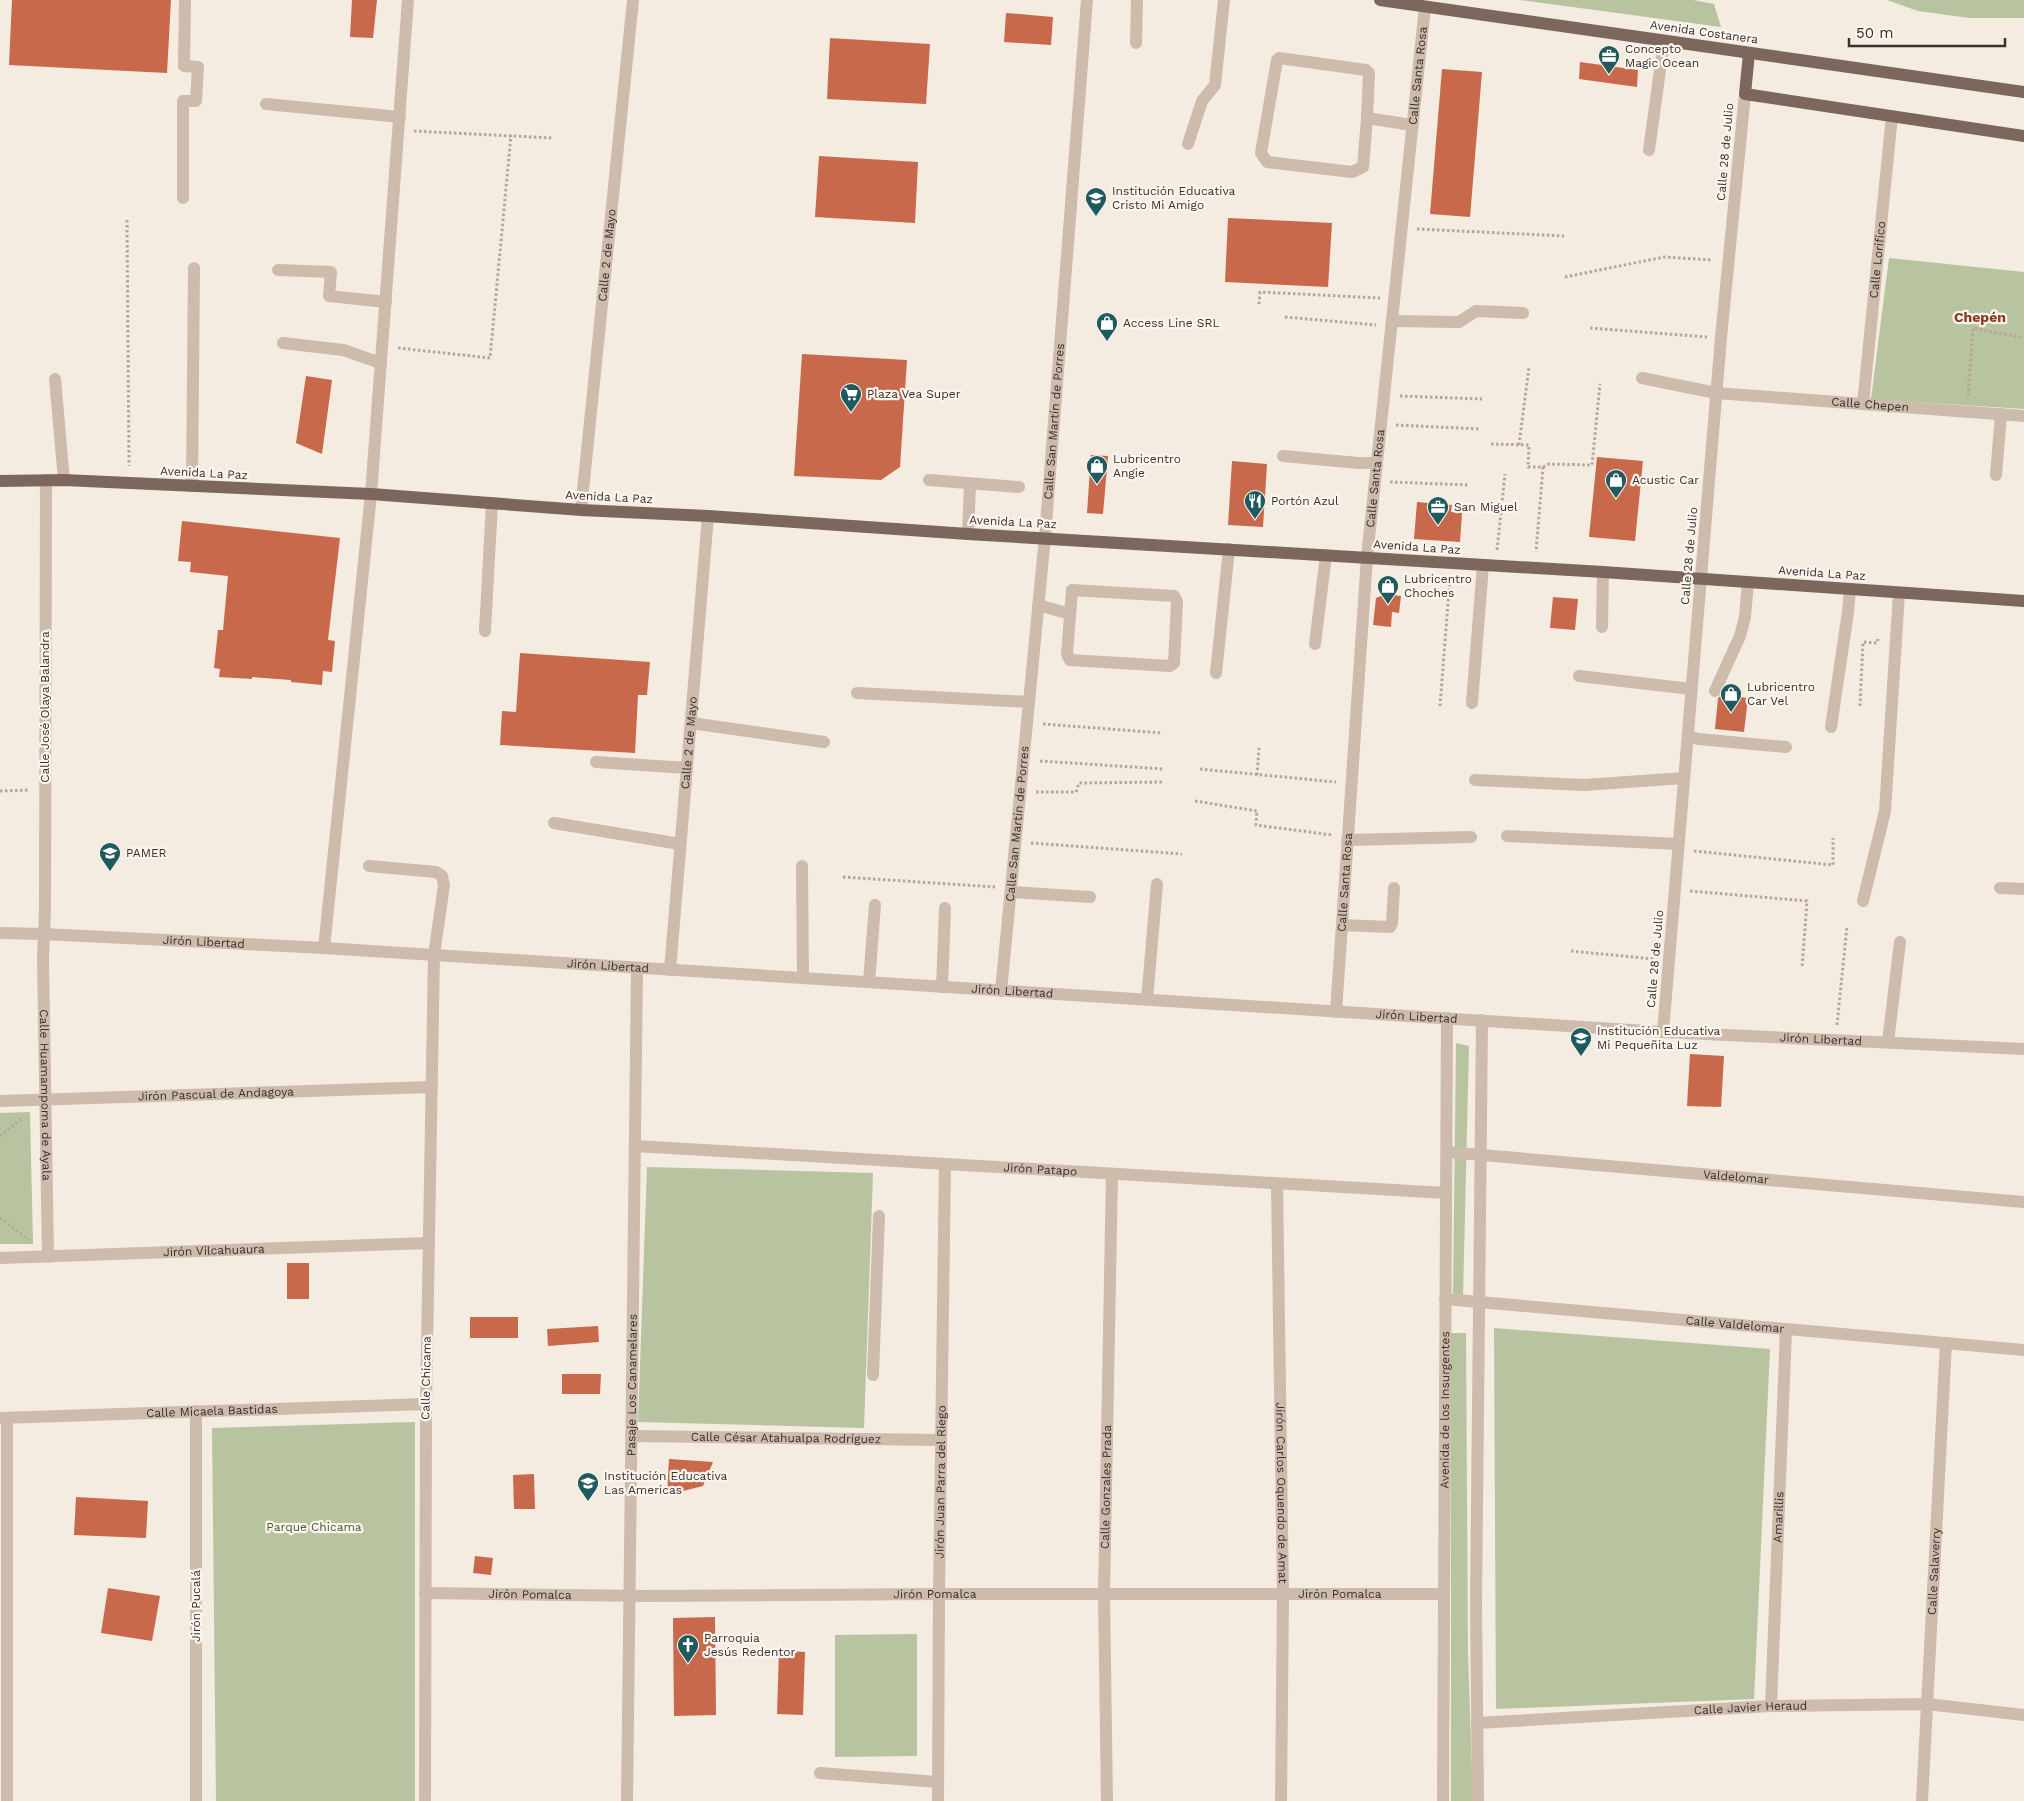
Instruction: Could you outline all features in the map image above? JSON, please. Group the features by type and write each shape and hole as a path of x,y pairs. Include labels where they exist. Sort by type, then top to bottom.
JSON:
{"main road":[{"name":"Avenida Costanera","path":"1380,0 2024,92"},
{"name":"Calle 28 de Julio","path":"1745,94 1749,52"},
{"path":"1745,94 2024,136"},
{"name":"Avenida La Paz","path":"0,481 64,480 371,494 581,510 708,516 968,534 1045,537 1701,578 2024,601"}],"street":[{"path":"183,198 183,101 196,101 198,67 184,66 185,0"},
{"path":"324,948 371,494 408,0"},
{"name":"Calle 2 de Mayo","path":"581,510 633,0"},
{"name":"Calle San Martín de Porres","path":"1001,991 1045,537 1087,0"},
{"path":"1136,43 1137,0"},
{"path":"1188,144 1202,101 1215,85 1224,0"},
{"name":"Calle Santa Rosa","path":"1336,1012 1367,557 1425,7"},
{"path":"1649,150 1664,40"},
{"path":"1279,58 1368,71 1367,118 1364,164 1357,171 1266,162 1261,155 1277,60 1279,58"},
{"name":"Calle 28 de Julio","path":"1663,1032 1716,393 1745,94"},
{"path":"266,104 400,117"},
{"name":"Calle Lorifico","path":"1863,404 1892,116"},
{"path":"1367,118 1412,125"},
{"path":"192,486 194,268"},
{"path":"278,270 331,272 329,296 386,302"},
{"path":"1391,323 1459,322 1476,311 1523,313"},
{"path":"283,343 343,350 381,363"},
{"name":"Calle Chepen","path":"1642,378 1716,393 2024,416"},
{"path":"55,379 64,480"},
{"path":"1996,475 2001,414"},
{"path":"1283,456 1377,463"},
{"name":"Calle José Olaya Balandra","path":"44,934 46,480"},
{"path":"928,480 1019,487"},
{"path":"968,534 970,484"},
{"path":"485,631 492,503"},
{"name":"Calle 2 de Mayo","path":"670,970 708,516"},
{"path":"1216,673 1229,549"},
{"path":"1315,644 1326,555"},
{"path":"1472,703 1489,565"},
{"path":"1602,627 1603,572"},
{"path":"1715,691 1740,636 1745,618 1748,582"},
{"path":"1831,727 1850,589"},
{"path":"1072,590 1174,596 1177,602 1175,662 1170,666 1070,660 1067,655 1070,614 1072,590"},
{"path":"1863,901 1885,811 1899,593"},
{"path":"1038,605 1070,614"},
{"path":"1579,676 1691,689"},
{"path":"857,693 1029,702"},
{"path":"691,723 824,742"},
{"path":"1688,736 1698,739 1786,747"},
{"path":"596,762 687,768"},
{"path":"1475,780 1584,785 1684,778"},
{"path":"554,823 680,844"},
{"path":"1507,836 1678,846"},
{"path":"1348,838 1471,837"},
{"name":"Calle Chicama","path":"369,866 436,872 442,876 444,885 434,955 428,1243 425,1801"},
{"path":"802,866 803,978"},
{"path":"1147,1000 1157,884"},
{"path":"1342,925 1390,927 1392,923 1394,888"},
{"path":"2000,888 2024,889"},
{"path":"1011,890 1090,897"},
{"path":"869,982 875,905"},
{"path":"942,987 945,908"},
{"name":"Jirón Libertad","path":"0,933 324,948 1663,1032 2024,1049"},
{"name":"Calle Huamampoma de Ayala","path":"44,934 45,1257"},
{"path":"1888,1042 1900,942"},
{"name":"Pasaje Los Canamelares","path":"627,1801 636,968"},
{"name":"Avenida de los Insurgentes","path":"1443,1801 1447,1018"},
{"path":"1478,1801 1477,1509 1482,1020"},
{"name":"Jirón Pascual de Andagoya","path":"0,1101 432,1087"},
{"name":"Jirón Patapo","path":"634,1146 1446,1193"},
{"name":"Valdelomar","path":"1447,1152 2024,1202"},
{"name":"Jirón Juan Parra del Riego","path":"938,1801 940,1440 945,1164"},
{"name":"Calle Gonzales Prada","path":"1108,1801 1104,1594 1112,1174"},
{"name":"Jirón Carlos Oquendo de Amat","path":"1277,1184 1283,1594 1281,1801"},
{"path":"873,1375 879,1216"},
{"name":"Jirón Vilcahuaura","path":"0,1258 428,1243"},
{"name":"Calle Valdelomar","path":"1445,1299 2024,1350"},
{"name":"Amarillis","path":"1771,1706 1786,1329"},
{"name":"Calle Salaverry","path":"1922,1801 1946,1343"},
{"name":"Calle Micaela Bastidas","path":"4,1418 426,1404"},
{"name":"Jirón Pucalá","path":"196,1411 196,1801"},
{"path":"4,1418 7,1801"},
{"name":"Calle César Atahualpa Rodríguez","path":"631,1436 940,1440"},
{"name":"Jirón Pomalca","path":"425,1593 629,1596 1444,1594"},
{"name":"Calle Javier Heraud","path":"1477,1723 1771,1706 1927,1704 2024,1715"},
{"path":"820,1773 938,1782"}],"path":[{"path":"398,130 553,138"},
{"path":"382,347 490,358 512,136"},
{"path":"127,220 129,452"},
{"path":"1402,229 1564,236"},
{"path":"1565,277 1664,257 1729,261"},
{"path":"1259,304 1260,292 1394,299"},
{"path":"1285,317 1391,323"},
{"path":"1590,328 1721,338"},
{"path":"1967,411 1973,328 2024,338"},
{"path":"1518,444 1529,366"},
{"path":"1491,444 1529,445 1528,466 1592,464 1600,384"},
{"path":"1384,395 1482,399"},
{"path":"1381,424 1480,429"},
{"path":"1534,568 1543,467"},
{"path":"1489,565 1505,474"},
{"path":"1375,482 1470,485"},
{"path":"1440,706 1451,563"},
{"path":"1860,706 1863,642 1877,643 1878,634"},
{"path":"1027,723 1162,733"},
{"path":"1257,775 1260,748"},
{"path":"1024,760 1164,769"},
{"path":"1200,769 1351,783"},
{"path":"1020,792 1076,792 1079,783 1164,782"},
{"path":"0,791 45,790"},
{"path":"1195,801 1257,811 1256,825 1348,838"},
{"path":"1678,846 1833,865 1833,838"},
{"path":"1016,842 1182,854"},
{"path":"843,876 1011,890"},
{"path":"1675,889 1807,901 1802,968"},
{"path":"1835,1040 1848,926"},
{"path":"1570,951 1669,961"},
{"path":"0,1218 33,1244 45,1257"}],"green space":[{"path":"1520,0 1693,0 1714,4 1721,27"},
{"path":"1887,0 2024,0 2024,18 1969,18 1918,11"},
{"path":"1889,258 2024,272 2024,409 1871,399"},
{"path":"1456,1043 1469,1046 1463,1296 1453,1293"},
{"path":"30,1112 33,1244 0,1244 0,1113"},
{"path":"647,1167 873,1173 864,1428 638,1422"},
{"path":"1494,1328 1770,1349 1754,1699 1496,1709"},
{"path":"1451,1333 1466,1333 1468,1653 1473,1801 1451,1801"},
{"name":"Parque Chicama","path":"415,1422 415,1801 216,1801 212,1428"},
{"path":"917,1634 917,1756 835,1757 835,1635"}],"building":[{"path":"12,0 171,0 167,73 9,65"},
{"path":"352,0 377,0 373,38 350,37"},
{"path":"1006,13 1053,17 1051,45 1004,42"},
{"path":"830,38 930,44 926,104 827,99"},
{"name":"Concepto Magic Ocean","path":"1580,62 1638,70 1637,87 1579,79"},
{"path":"1442,69 1482,72 1470,217 1430,214"},
{"path":"819,156 918,162 915,223 815,217"},
{"path":"1228,218 1332,223 1328,287 1225,282"},
{"name":"Plaza Vea Super","path":"802,354 907,360 900,467 881,480 794,476"},
{"path":"306,376 332,380 322,454 296,443"},
{"name":"Lubricentro Angie","path":"1091,455 1108,456 1103,514 1087,513"},
{"name":"Acustic Car","path":"1597,457 1643,461 1635,541 1589,537"},
{"path":"1232,461 1267,464 1263,527 1228,525"},
{"name":"San Miguel","path":"1417,502 1452,505 1451,512 1462,513 1460,542 1414,539"},
{"path":"182,521 340,538 328,640 335,641 332,672 323,671 322,685 291,682 291,680 219,677 220,669 214,668 218,630 223,630 228,576 190,572 191,562 178,561"},
{"name":"Lubricentro Choches","path":"1386,594 1401,596 1399,613 1392,612 1391,627 1373,625 1376,598"},
{"path":"1553,597 1578,599 1575,630 1550,628"},
{"path":"520,653 650,662 647,695 638,695 635,753 500,745 502,711 516,712"},
{"name":"Lubricentro Car Vel","path":"1722,695 1748,698 1744,732 1715,729 1718,698"},
{"path":"1690,1054 1724,1056 1721,1107 1687,1106"},
{"path":"287,1263 309,1263 309,1299 287,1299"},
{"path":"470,1317 518,1317 518,1338 470,1338"},
{"path":"598,1326 599,1342 548,1346 547,1329"},
{"path":"562,1374 601,1374 600,1394 562,1394"},
{"path":"669,1459 713,1462 703,1486 667,1495"},
{"path":"534,1474 535,1509 514,1509 513,1475"},
{"path":"76,1497 148,1501 146,1538 74,1535"},
{"path":"475,1556 493,1558 491,1575 473,1573"},
{"path":"108,1588 160,1596 152,1641 101,1633"},
{"path":"715,1617 716,1715 674,1716 673,1618"},
{"path":"779,1650 805,1652 803,1715 777,1714"}],"place":[{"name":"Concepto Magic Ocean","path":"1609,75"},
{"name":"Institución Educativa Cristo Mi Amigo","path":"1096,217"},
{"name":"Access Line SRL","path":"1107,342"},
{"name":"Plaza Vea Super","path":"851,413"},
{"name":"Lubricentro Angie","path":"1097,485"},
{"name":"Acustic Car","path":"1616,499"},
{"name":"Portón Azul","path":"1255,520"},
{"name":"San Miguel","path":"1438,526"},
{"name":"Lubricentro Choches","path":"1388,605"},
{"name":"Lubricentro Car Vel","path":"1731,713"},
{"name":"PAMER","path":"110,872"},
{"name":"Institución Educativa Mi Pequeñita Luz","path":"1581,1057"},
{"name":"Institución Educativa Las Americas","path":"588,1502"},
{"name":"Parroquia Jesús Redentor","path":"688,1664"}],"district":[{"name":"Chepén","path":"1980,317"}]}
